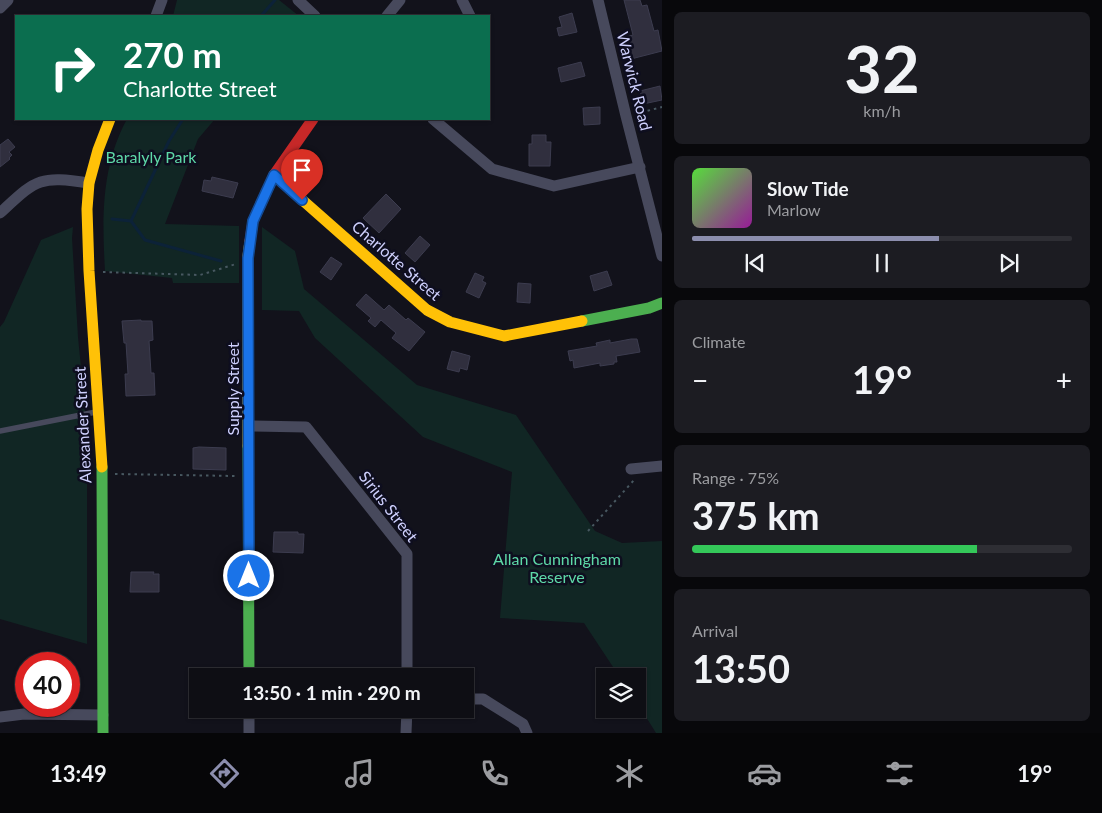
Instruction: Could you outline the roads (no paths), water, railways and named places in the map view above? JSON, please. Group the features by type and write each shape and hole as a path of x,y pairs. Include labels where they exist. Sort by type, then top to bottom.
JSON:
{"street":[{"path":"0,8 8,0"},
{"path":"156,15 162,0"},
{"path":"298,0 314,15"},
{"path":"388,15 400,0"},
{"path":"462,0 470,15"},
{"name":"Warwick Road","path":"598,0 662,256"},
{"name":"Alexander Street","path":"103,733 102,472 89,271 88,209 89,183 98,150 110,120"},
{"name":"Supply Street","path":"249,668 248,256 253,221 274,175 312,120"},
{"path":"434,120 492,169 554,186 640,167"},
{"name":"Charlotte Street","path":"274,175 427,310 450,322 504,336 662,304"},
{"path":"0,212 28,186 42,180 56,178 89,183"},
{"name":"Sirius Street","path":"249,426 306,427 407,554 407,668"},
{"path":"631,469 662,466"},
{"path":"474,699 483,699 523,724 527,733"},
{"path":"0,717 103,714"},
{"path":"249,718 249,733"},
{"path":"406,733 407,718"}],"lane":[{"path":"0,431 98,412"}],"waterway":[{"path":"262,15 275,0"},
{"path":"112,219 131,221 169,141 182,120"},
{"path":"131,221 145,240 221,261"}],"park label":[{"name":"Baralyly Park","path":"151,156"},
{"name":"Allan Cunningham Reserve","path":"557,567"}]}
